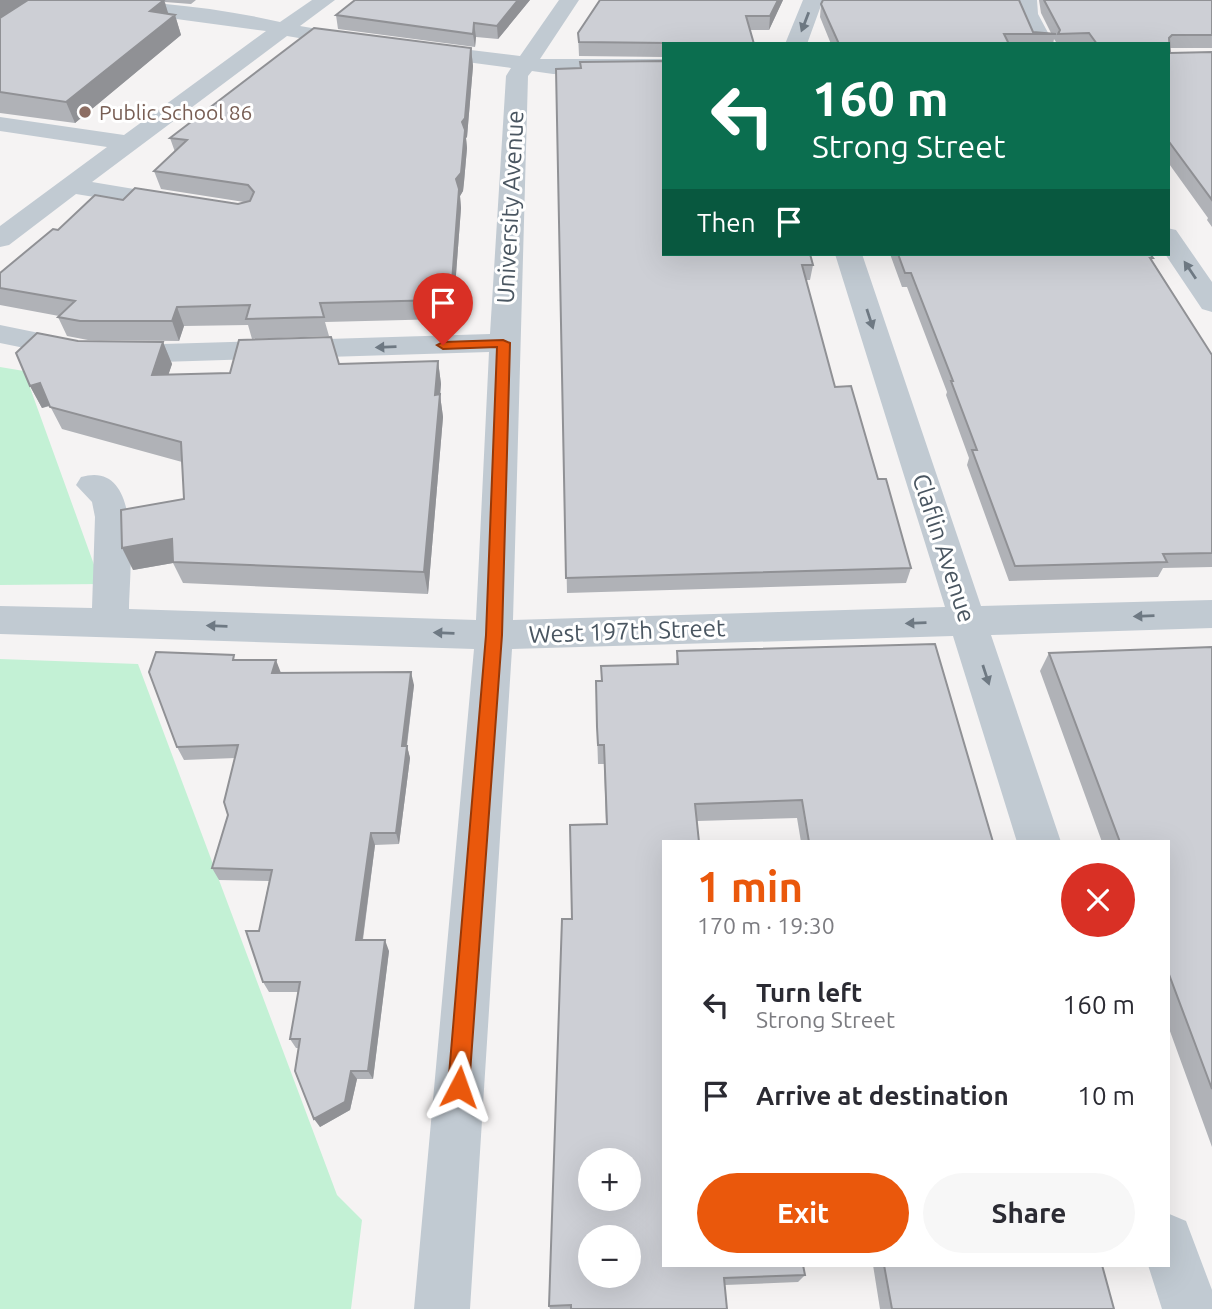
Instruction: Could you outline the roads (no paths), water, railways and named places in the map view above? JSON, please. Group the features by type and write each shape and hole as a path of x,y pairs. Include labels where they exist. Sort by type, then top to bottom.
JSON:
{"street":[{"path":"80,0 254,22 377,44"},
{"path":"0,239 254,49 325,0"},
{"name":"University Avenue","path":"442,1309 494,635 503,343 517,76 569,0"},
{"path":"797,42 813,0"},
{"path":"1027,0 1028,13 1042,42"},
{"path":"404,48 553,67 662,66"},
{"path":"0,124 128,144"},
{"path":"0,146 103,162"},
{"path":"71,186 205,207"},
{"path":"1170,240 1212,303"},
{"name":"Claflin Avenue","path":"850,256 1038,840"},
{"path":"0,334 88,352 129,354 503,343"},
{"path":"93,485 108,497 112,517 110,623"},
{"name":"West 197th Street","path":"0,620 494,635 1212,614"},
{"path":"1170,1249 1190,1309"}],"place":[{"name":"Public School 86","path":"85,112"}]}
